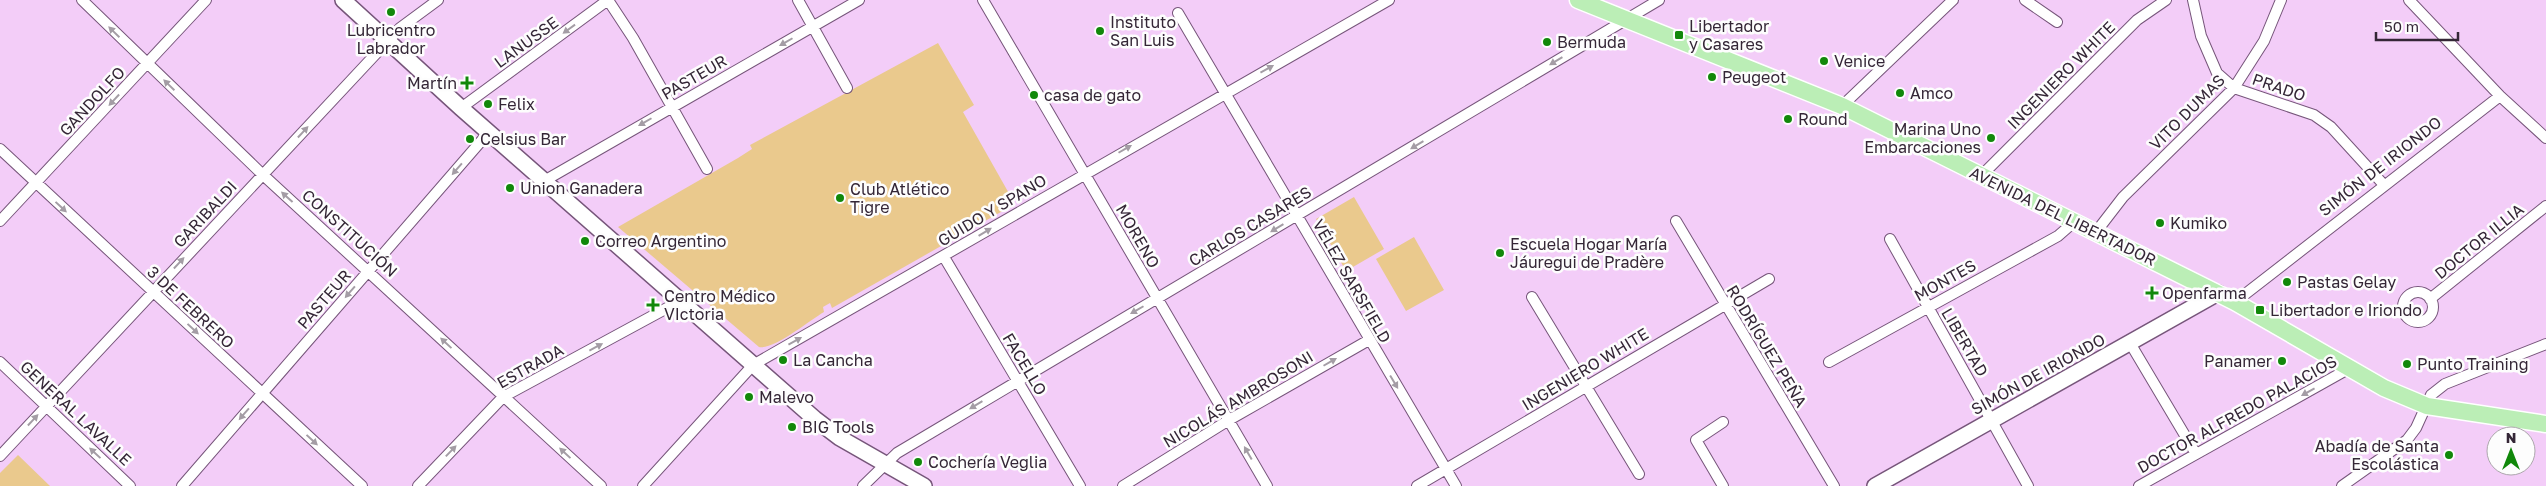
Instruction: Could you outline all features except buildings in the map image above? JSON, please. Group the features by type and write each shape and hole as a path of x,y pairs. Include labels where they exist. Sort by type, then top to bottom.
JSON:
{"main road":[{"path":"343,0 461,108 753,365 840,438 924,486"},
{"name":"AVENIDA DEL LIBERTADOR","path":"1578,0 1628,18 1842,106 2218,293 2384,388 2427,406 2546,424"},
{"name":"SIMÓN DE IRIONDO","path":"1875,486 2218,293"}],"street":[{"name":"CONSTITUCIÓN","path":"82,0 262,174 369,270 601,486"},
{"name":"GANDOLFO","path":"0,221 206,0"},
{"name":"GARIBALDI","path":"0,456 400,28 438,0"},
{"path":"608,0 673,106 707,170"},
{"name":"LANUSSE","path":"461,108 608,0"},
{"path":"798,0 847,88"},
{"name":"PASTEUR","path":"544,181 859,0"},
{"name":"MORENO","path":"983,0 1267,486"},
{"name":"GUIDO Y SPANO","path":"644,486 753,365 944,257 1084,173 1389,0"},
{"name":"CARLOS CASARES","path":"863,486 897,453 1659,0"},
{"path":"1842,106 1953,0"},
{"path":"2026,0 2056,22"},
{"name":"INGENIERO WHITE","path":"1982,176 2137,20 2166,0"},
{"name":"PRADO","path":"2193,0 2194,12 2207,54 2217,73 2234,88 2314,114 2331,127 2384,186"},
{"name":"VITO DUMAS","path":"2096,232 2122,197 2234,88 2264,41 2281,0"},
{"path":"2409,0 2500,96 2546,138"},
{"name":"VÉLEZ SARSFIELD","path":"1178,13 1456,486"},
{"name":"SIMÓN DE IRIONDO","path":"2235,302 2500,96"},
{"name":"PASTEUR","path":"182,486 489,132"},
{"name":"3 DE FEBRERO","path":"0,149 362,486"},
{"name":"DOCTOR ILLIA","path":"2430,299 2546,206"},
{"name":"RODRÍGUEZ PEÑA","path":"1676,221 1834,486"},
{"name":"MONTES","path":"1829,362 2058,236 2074,222"},
{"name":"LIBERTAD","path":"1890,240 2028,486"},
{"name":"FACELLO","path":"944,257 1080,486"},
{"name":"INGENIERO WHITE","path":"1417,486 1769,278"},
{"path":"1532,297 1639,474"},
{"name":"ESTRADA","path":"418,486 503,396 680,301"},
{"name":"NICOLÁS AMBROSONI","path":"1123,486 1229,420 1369,340"},
{"path":"2130,343 2196,454"},
{"path":"2342,486 2407,440 2416,428 2431,395 2444,384 2546,344"},
{"name":"GENERAL LAVALLE","path":"0,362 130,486"},
{"name":"DOCTOR ALFREDO PALACIOS","path":"2139,486 2350,368"},
{"path":"1722,486 1696,440 1723,422"}],"shaded area":[{"name":"Club Atlético Tigre","path":"938,43 974,105 963,112 1015,204 832,308 830,303 823,307 824,312 792,334 774,344 759,347 618,227 738,158 752,149 750,145"},
{"path":"1354,197 1384,249 1346,271 1316,219"},
{"path":"1414,237 1444,290 1406,311 1376,259"},
{"path":"18,455 50,486 0,486 0,473"}],"place":[{"name":"Lubricentro Labrador","path":"391,12"},
{"name":"Instituto San Luis","path":"1100,31"},
{"name":"Libertador y Casares","path":"1679,35"},
{"name":"Bermuda","path":"1547,42"},
{"name":"Venice","path":"1824,61"},
{"name":"Peugeot","path":"1712,77"},
{"name":"Martín","path":"467,83"},
{"name":"Amco","path":"1900,93"},
{"name":"casa de gato","path":"1034,95"},
{"name":"Felix","path":"488,104"},
{"name":"Round","path":"1788,119"},
{"name":"Marina Uno Embarcaciones","path":"1991,138"},
{"name":"Celsius Bar","path":"470,139"},
{"name":"Union Ganadera","path":"510,188"},
{"name":"Club Atlético Tigre","path":"840,198"},
{"name":"Kumiko","path":"2160,223"},
{"name":"Correo Argentino","path":"585,241"},
{"name":"Escuela Hogar María Jáuregui de Pradère","path":"1500,253"},
{"name":"Pastas Gelay","path":"2287,282"},
{"name":"Openfarma","path":"2152,293"},
{"name":"Centro Médico VIctoria","path":"653,305"},
{"name":"Libertador e Iriondo","path":"2260,310"},
{"name":"La Cancha","path":"783,360"},
{"name":"Panamer","path":"2282,361"},
{"name":"Punto Training","path":"2407,364"},
{"name":"Malevo","path":"749,397"},
{"name":"BIG Tools","path":"792,427"},
{"name":"Abadía de Santa Escolástica","path":"2449,455"},
{"name":"Cochería Veglia","path":"918,462"}]}
